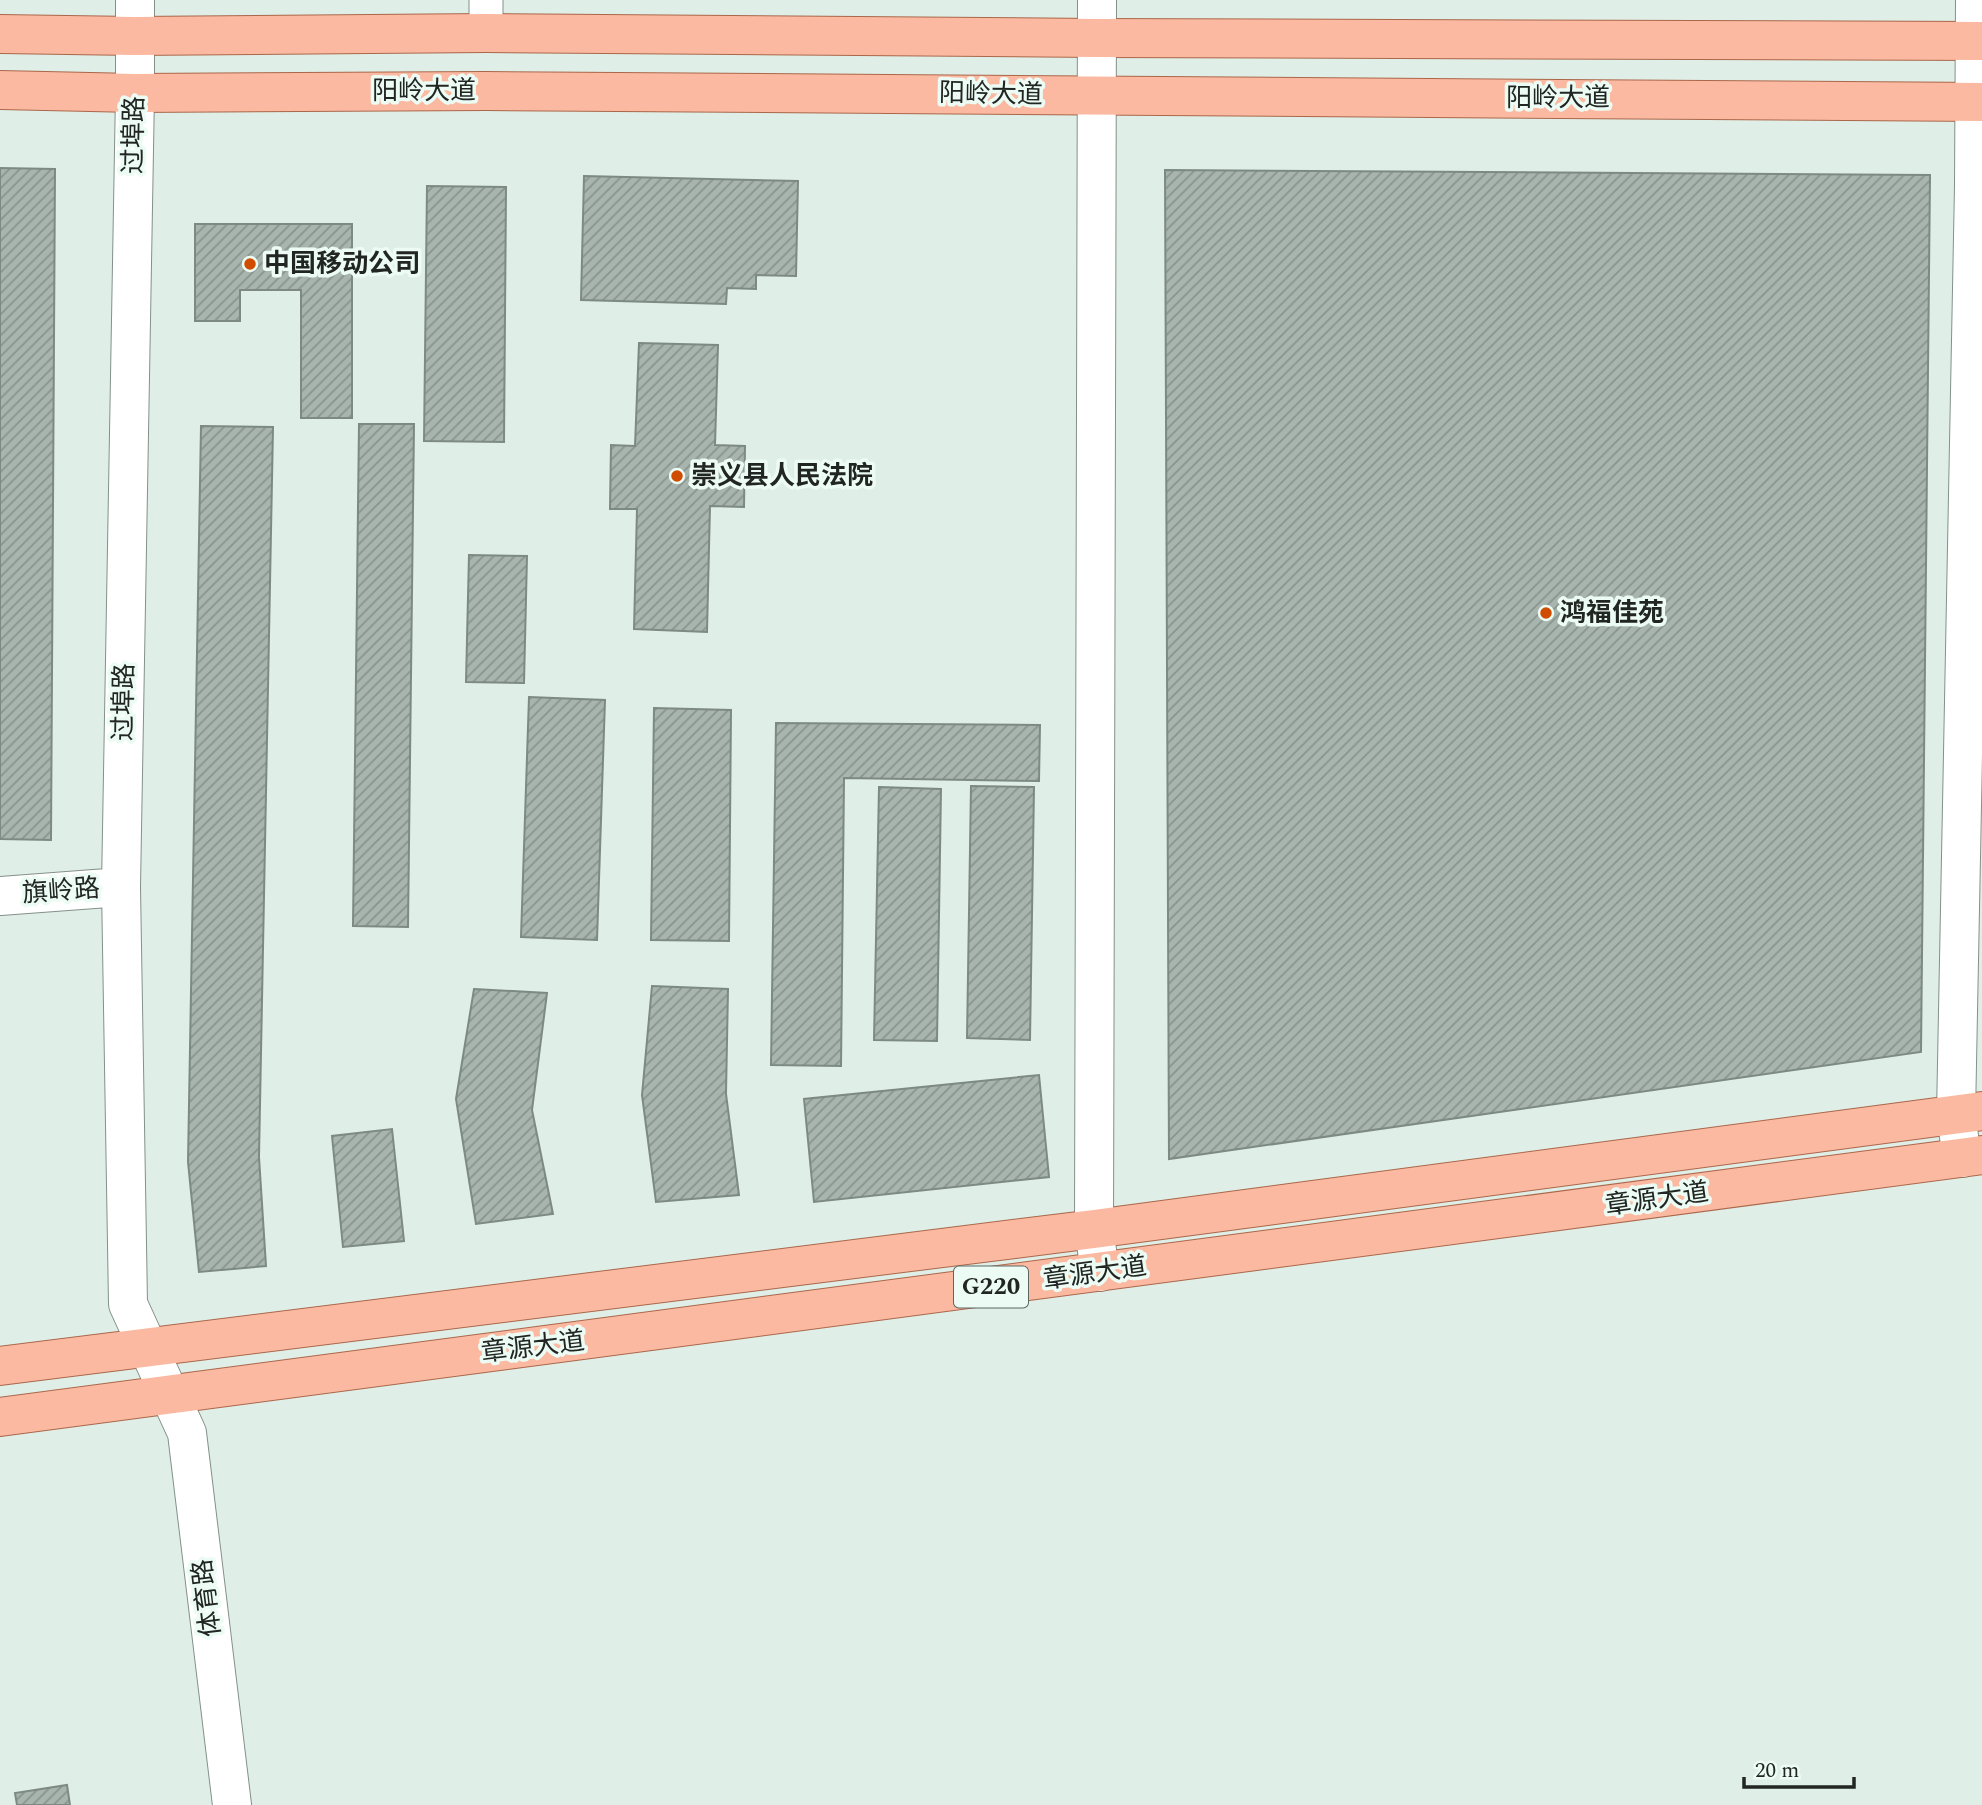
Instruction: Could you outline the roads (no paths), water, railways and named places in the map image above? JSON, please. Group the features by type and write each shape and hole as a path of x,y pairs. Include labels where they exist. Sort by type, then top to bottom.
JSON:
{"main road":[{"path":"0,34 135,18 486,16 1096,38 1978,41"},
{"name":"阳岭大道","path":"0,90 135,93 500,91 1978,102"},
{"name":"章源大道","path":"0,1366 1094,1229 1969,1113"},
{"name":"章源大道","path":"0,1417 1972,1157"}],"street":[{"path":"1097,0 1094,1229 1100,1272"},
{"path":"1972,1157 1969,1113 1974,200 1978,102 1975,0"},
{"name":"过埠路","path":"135,18 121,887 128,1304 171,1394"},
{"name":"旗岭路","path":"0,896 121,887"},
{"name":"体育路","path":"171,1394 187,1433 232,1805"}],"place":[{"name":"中国移动公司","path":"250,264"},
{"name":"崇义县人民法院","path":"677,476"},
{"name":"鸿福佳苑","path":"1546,613"}]}
